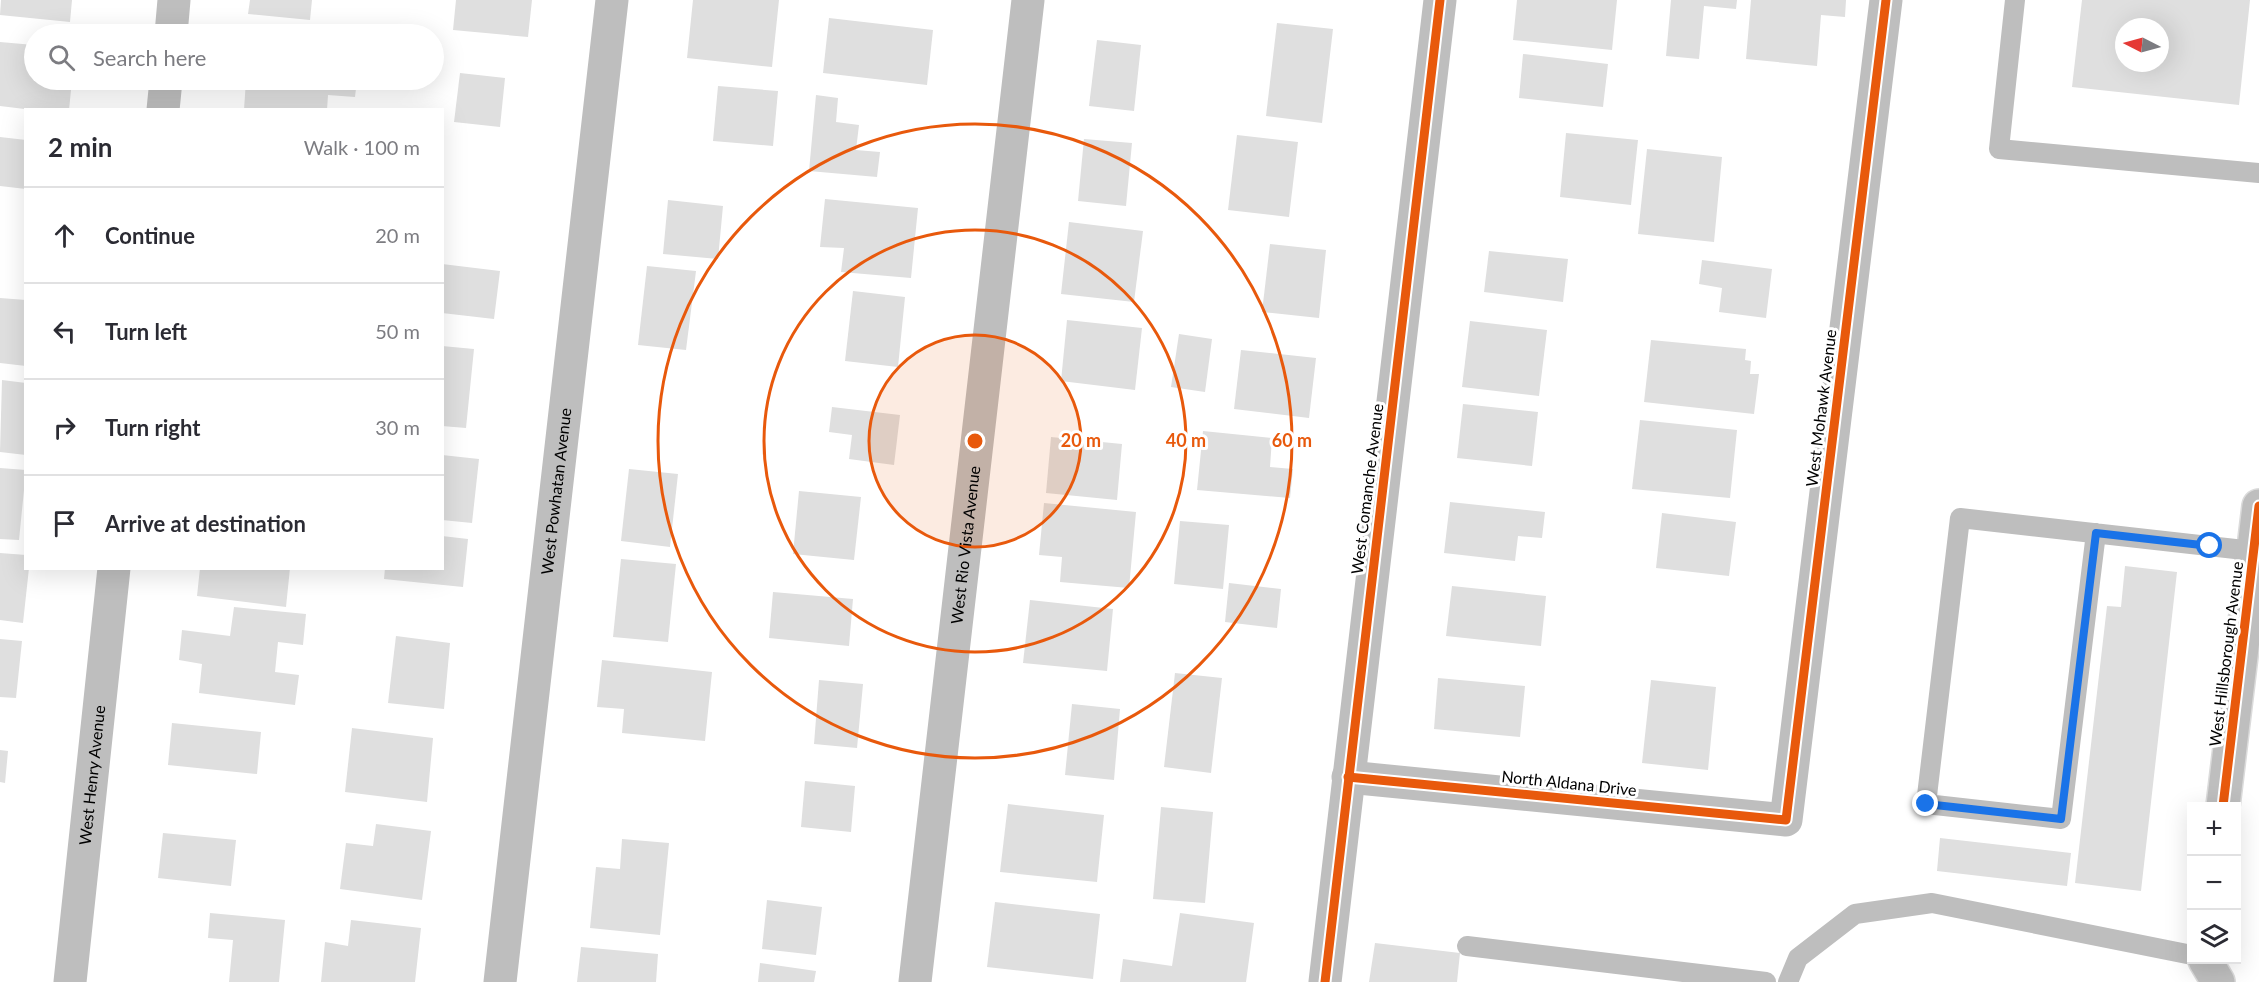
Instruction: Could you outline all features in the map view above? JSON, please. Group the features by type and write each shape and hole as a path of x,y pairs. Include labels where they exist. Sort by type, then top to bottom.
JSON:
{"street":[{"path":"172,24 174,0"},
{"name":"West Powhatan Avenue","path":"500,982 612,0"},
{"name":"West Rio Vista Avenue","path":"915,982 1028,0"},
{"name":"West Comanche Avenue","path":"1325,982 1440,0"},
{"name":"West Mohawk Avenue","path":"1786,820 1886,0"},
{"path":"163,108 165,90"},
{"name":"West Hillsborough Avenue","path":"2224,802 2259,506"},
{"name":"West Henry Avenue","path":"70,982 114,570"},
{"name":"North Aldana Drive","path":"1348,777 1786,820"},
{"path":"2200,982 2204,964"},
{"path":"2207,964 2218,982"}],"lane":[{"path":"2015,0 1999,148 2259,173"},
{"path":"2096,533 2061,819 1926,804 1960,518 2096,533 2253,551"},
{"path":"1788,982 1798,958 1855,915 1932,903 2187,954"},
{"path":"1467,946 1766,982"}],"building":[{"path":"1,0 72,0 70,22 0,15"},
{"path":"250,0 312,0 310,20 248,14"},
{"path":"456,0 532,0 528,37 453,30"},
{"path":"693,0 779,0 772,67 687,58"},
{"path":"1517,0 1617,0 1612,50 1513,40"},
{"path":"1671,0 1737,0 1736,9 1704,6 1699,59 1666,56"},
{"path":"1751,0 1846,0 1845,17 1821,15 1817,66 1746,59"},
{"path":"2082,0 2250,0 2239,105 2072,87"},
{"path":"829,18 933,30 927,85 823,73"},
{"path":"1277,23 1333,29 1322,123 1266,116"},
{"path":"1097,40 1141,45 1134,111 1089,106"},
{"path":"0,42 24,44 24,90 71,90 69,108 24,109 0,106"},
{"path":"1523,54 1608,64 1603,107 1519,98"},
{"path":"460,73 505,78 500,127 454,122"},
{"path":"718,86 778,91 773,146 713,141"},
{"path":"245,90 356,90 355,97 328,95 327,108 244,108"},
{"path":"816,95 838,98 836,122 859,125 856,150 880,152 877,177 809,171"},
{"path":"1566,133 1638,140 1631,205 1560,197"},
{"path":"1237,135 1298,142 1289,217 1228,210"},
{"path":"0,137 24,140 24,189 0,186"},
{"path":"1084,139 1132,143 1126,206 1078,201"},
{"path":"1647,149 1722,157 1714,242 1638,234"},
{"path":"825,199 918,208 911,278 841,272 844,248 820,247"},
{"path":"668,200 723,206 718,259 663,254"},
{"path":"1069,222 1143,231 1134,302 1061,294"},
{"path":"1270,244 1326,250 1319,318 1262,312"},
{"path":"1489,251 1568,259 1563,302 1484,292"},
{"path":"1702,260 1772,269 1766,318 1719,312 1722,288 1699,284"},
{"path":"444,264 500,271 494,319 444,313"},
{"path":"647,266 696,271 686,350 638,345"},
{"path":"853,291 905,297 898,367 845,361"},
{"path":"0,298 24,300 24,366 0,363"},
{"path":"1067,320 1142,328 1135,390 1061,381"},
{"path":"1470,321 1547,330 1539,396 1462,387"},
{"path":"1179,334 1212,339 1205,392 1171,387"},
{"path":"1651,340 1746,349 1745,360 1751,361 1750,374 1759,374 1754,414 1644,402"},
{"path":"444,346 474,349 466,428 444,426"},
{"path":"1241,350 1316,358 1309,418 1234,409"},
{"path":"2,380 24,383 24,455 0,452"},
{"path":"1463,404 1538,412 1532,466 1457,458"},
{"path":"832,407 900,415 894,465 849,459 852,435 829,432"},
{"path":"1640,420 1737,430 1730,498 1632,489"},
{"path":"1203,431 1272,438 1270,467 1293,469 1290,498 1197,490"},
{"path":"1051,437 1122,444 1117,500 1046,493"},
{"path":"444,455 479,459 472,523 444,520"},
{"path":"0,468 24,470 19,540 0,539"},
{"path":"629,469 678,474 670,547 621,541"},
{"path":"799,491 861,497 854,560 793,554"},
{"path":"1450,502 1545,512 1542,538 1518,536 1515,561 1444,553"},
{"path":"1044,503 1136,512 1129,588 1060,582 1062,557 1039,555"},
{"path":"1662,513 1736,522 1729,576 1656,568"},
{"path":"1180,521 1229,525 1223,589 1174,584"},
{"path":"444,536 468,539 463,587 384,579 385,570 444,570"},
{"path":"0,553 24,555 24,570 29,570 23,623 0,620"},
{"path":"621,559 676,564 668,642 613,637"},
{"path":"2125,566 2177,572 2141,891 2075,883 2107,606 2121,607"},
{"path":"200,570 290,570 286,607 197,596"},
{"path":"1229,583 1281,589 1277,628 1225,622"},
{"path":"1452,586 1546,596 1541,646 1446,636"},
{"path":"773,592 853,599 849,646 769,638"},
{"path":"1030,600 1113,609 1107,671 1023,663"},
{"path":"234,607 306,614 303,645 278,642 275,672 299,675 295,705 199,693 202,664 179,660 182,630 230,636"},
{"path":"396,636 450,643 444,709 388,703"},
{"path":"0,639 22,641 16,698 0,697"},
{"path":"602,660 712,672 705,741 622,733 624,709 597,707"},
{"path":"1175,673 1222,678 1211,773 1164,767"},
{"path":"1438,678 1525,686 1520,737 1434,729"},
{"path":"819,680 863,684 857,748 814,744"},
{"path":"1651,680 1716,687 1708,770 1642,763"},
{"path":"1072,704 1120,709 1114,780 1065,775"},
{"path":"172,723 261,732 257,774 168,765"},
{"path":"352,728 433,738 427,802 345,792"},
{"path":"0,750 8,751 5,783 0,782"},
{"path":"805,781 855,786 851,832 801,827"},
{"path":"1008,804 1104,815 1097,882 1000,872"},
{"path":"1161,807 1213,812 1205,903 1153,899"},
{"path":"376,824 431,831 422,900 340,889 346,843 373,846"},
{"path":"163,833 236,840 231,886 158,878"},
{"path":"1940,838 2071,853 2067,886 1937,871"},
{"path":"622,839 669,843 660,935 590,928 596,867 620,869"},
{"path":"767,900 822,907 816,955 762,949"},
{"path":"995,902 1100,914 1093,979 987,967"},
{"path":"210,913 285,920 279,982 229,982 233,940 208,938"},
{"path":"1180,913 1254,923 1246,982 1120,982 1123,959 1172,966"},
{"path":"351,920 421,928 415,982 321,982 325,942 348,946"},
{"path":"1375,943 1460,953 1457,982 1369,982"},
{"path":"581,947 658,954 656,982 577,982"},
{"path":"760,963 816,971 814,982 758,982"}],"cycle path":[{"path":"1325,982 1440,0"},
{"path":"1348,777 1786,820 1886,0"},
{"path":"2223,802 2259,506"}],"route":[{"path":"1926,804 2061,819 2096,533 2210,546"}]}
